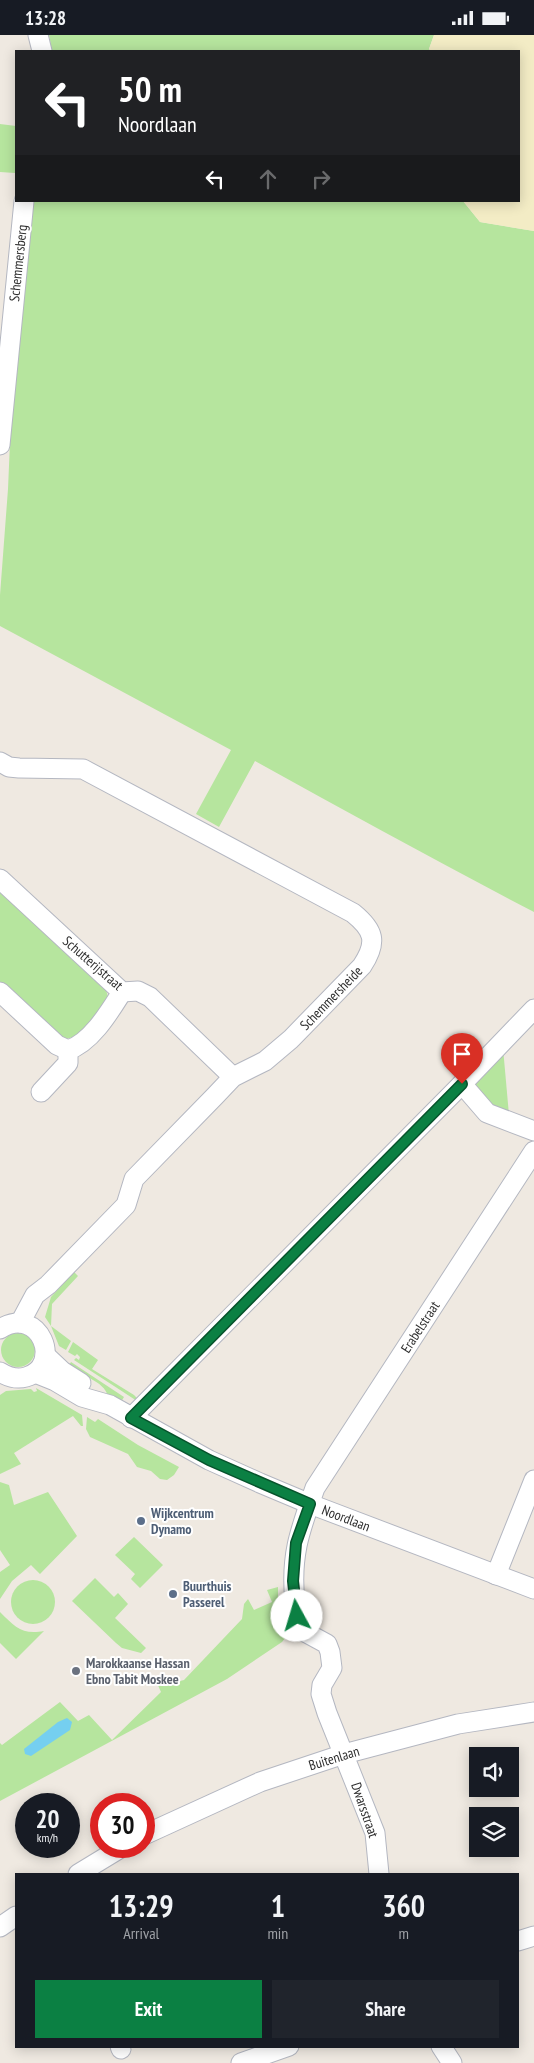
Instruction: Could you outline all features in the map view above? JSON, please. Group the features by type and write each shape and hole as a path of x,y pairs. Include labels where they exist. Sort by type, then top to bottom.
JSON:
{"street":[{"path":"38,35 42,50"},
{"name":"Schemmersberg","path":"0,445 24,202"},
{"name":"Schemmersheide","path":"0,762 18,769 83,769 353,913 367,924 372,941 370,953 362,966 291,1039 252,1069 233,1077 134,1179 126,1205 48,1285 40,1309 13,1325"},
{"name":"Schutterijstraat","path":"0,879 122,991 138,991 150,997 233,1077"},
{"path":"0,992 57,1045 68,1050 76,1047 103,1020 122,991"},
{"path":"131,1418 534,1009"},
{"path":"41,1092 68,1063 68,1050"},
{"path":"462,1084 487,1113 534,1131"},
{"name":"Erabelstraat","path":"310,1504 315,1488 534,1151"},
{"name":"Noordlaan","path":"13,1325 42,1337 45,1355 62,1371 99,1395 110,1405 209,1460 310,1504 534,1589"},
{"path":"3,1378 23,1378 35,1373 42,1365 45,1355"},
{"name":"Noordlaan","path":"35,1373 55,1381 82,1397 110,1405"},
{"path":"496,1575 534,1480"},
{"name":"Dwarsstraat","path":"310,1504 296,1543 293,1581 297,1616 303,1631 327,1644 330,1651 332,1667 322,1685 321,1694 375,1833 379,1873"},
{"name":"Buitenlaan","path":"155,1830 260,1783 344,1754 458,1724 534,1712"},
{"path":"80,1873 104,1858"},
{"path":"0,1927 15,1917"},
{"path":"519,1941 534,1936"},
{"path":"241,2063 283,2048"},
{"path":"443,2048 452,2063"}],"green space":[{"path":"49,35 434,35 430,50 52,50"},
{"path":"0,124 15,126 15,173 0,172"},
{"path":"31,202 464,202 480,222 534,231 534,912 255,761 219,827 196,814 231,750 0,626 0,595 11,419"},
{"path":"0,889 105,986 108,997 105,1008 77,1036 66,1039 53,1034 0,986"},
{"path":"503,1048 509,1115 491,1108 471,1085"},
{"path":"74,1272 78,1276 52,1304 51,1326 45,1317 51,1297"},
{"path":"51,1326 71,1341 66,1350 59,1346"},
{"path":"18,1333 30,1338 35,1350 30,1362 18,1367 6,1362 1,1350 6,1338"},
{"path":"73,1342 98,1360 92,1369 139,1400 137,1401 74,1360 76,1358 79,1360 80,1357 77,1354 75,1356 68,1352"},
{"path":"71,1362 124,1397 121,1402 108,1396 106,1391 97,1382 67,1369"},
{"path":"36,1388 82,1415 83,1426 73,1416 14,1453 21,1464 0,1474 0,1395 6,1391 31,1389 34,1392 37,1391"},
{"path":"87,1417 95,1422 98,1419 138,1445 179,1467 174,1475 167,1480 160,1479 151,1471 137,1467 128,1454 90,1437 86,1429"},
{"path":"0,1482 9,1485 14,1505 48,1492 77,1536 40,1574 31,1565 12,1581 0,1599 0,1572 10,1565 0,1550"},
{"path":"134,1537 163,1565 140,1588 131,1579 135,1574 115,1555"},
{"path":"95,1578 114,1597 118,1593 128,1604 115,1618 146,1648 141,1653 122,1648 72,1601"},
{"path":"33,1580 45,1584 51,1590 55,1602 51,1614 45,1620 33,1624 21,1620 15,1614 11,1602 15,1590 21,1584"},
{"path":"278,1587 278,1609 289,1633 282,1642 227,1679 0,1801 0,1743 2,1745 60,1702 78,1721 89,1715 112,1740 161,1692 156,1681 164,1678 176,1682 184,1680 242,1619 244,1604 248,1599 254,1610 272,1602 267,1590"},
{"path":"0,1612 19,1629 30,1632 44,1631 16,1659 0,1643"}],"sand":[{"path":"434,35 534,35 534,231 480,222 464,202 520,202 520,50 429,49"}],"water":[{"path":"67,1718 72,1722 70,1730 31,1756 25,1754 24,1749 58,1722"}],"place":[{"name":"Wijkcentrum Dynamo","path":"141,1521"},
{"name":"Buurthuis Passerel","path":"173,1594"},
{"name":"Marokkaanse Hassan Ebno Tabit Moskee","path":"76,1671"}],"route":[{"path":"297,1616 293,1581 296,1543 310,1504 209,1460 131,1418 462,1084"}]}
